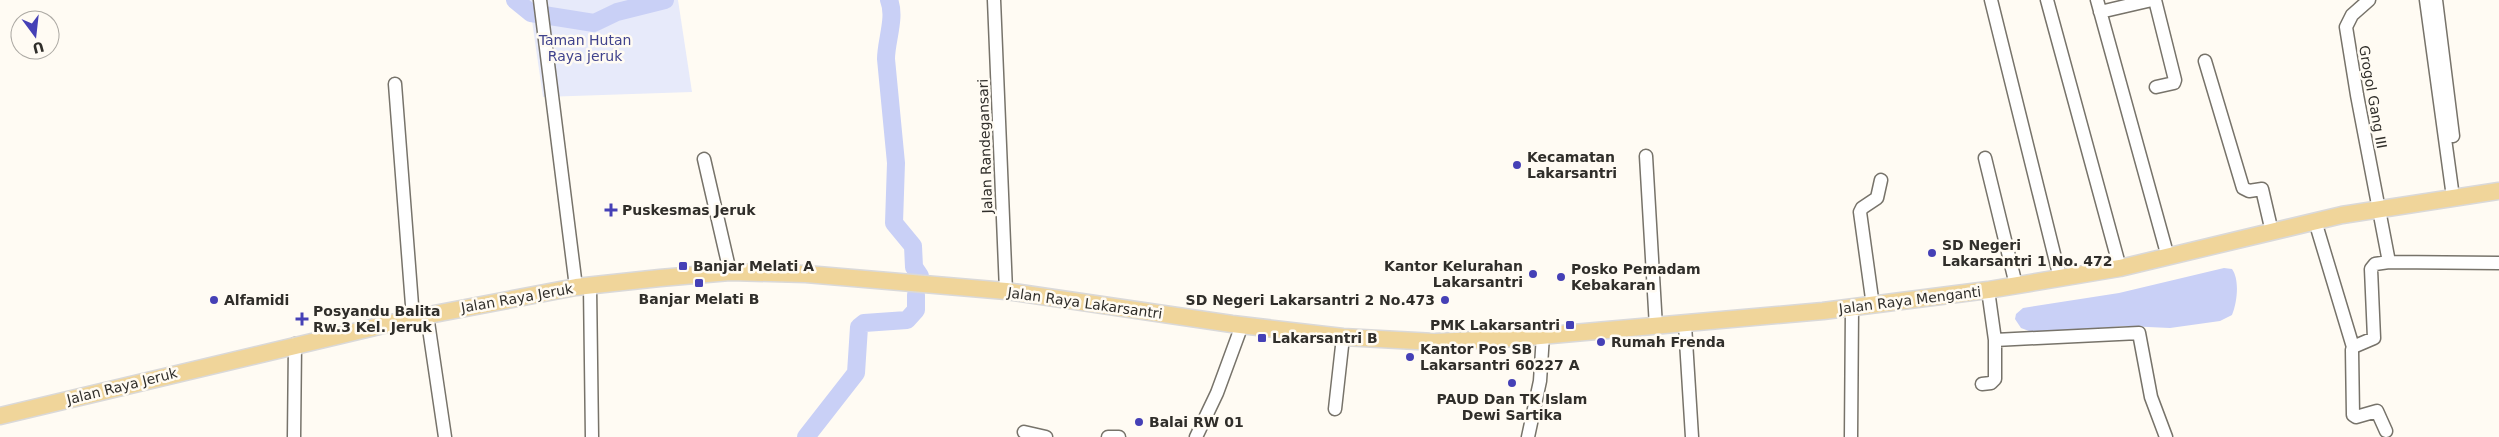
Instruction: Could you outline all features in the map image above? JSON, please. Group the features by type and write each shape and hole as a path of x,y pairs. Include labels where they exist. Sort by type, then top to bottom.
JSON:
{"main road":[{"name":"Jalan Raya Menganti","path":"1543,335 1685,325 1873,306 2016,286 2120,268 2315,221 2379,208 2499,191"},
{"name":"Jalan Raya Jeruk","path":"0,416 295,344 420,316 583,286 730,272 806,274"},
{"name":"Jalan Raya Lakarsantri","path":"806,274 1006,291 1242,325 1342,337 1435,342 1543,335"}],"street":[{"path":"540,0 583,286 592,437"},
{"name":"Jalan Randegansari","path":"994,0 1006,291"},
{"path":"1991,0 2060,278"},
{"path":"2047,0 2120,268"},
{"path":"2156,87 2174,83 2175,80 2154,0 2098,6 2168,257"},
{"name":"Grogol Gang III","path":"2369,0 2361,5 2352,15 2346,27 2356,95 2379,208"},
{"path":"2426,0 2456,197"},
{"path":"2436,0 2456,197"},
{"path":"2205,61 2243,188 2245,190 2262,189 2272,232"},
{"path":"395,84 420,316 444,437"},
{"path":"1646,156 1656,327"},
{"path":"1985,158 2016,286"},
{"path":"704,159 730,272"},
{"path":"1873,306 1860,212 1862,208 1877,198 1881,180"},
{"path":"2379,208 2389,262"},
{"path":"2315,221 2352,348 2353,415 2356,417 2377,411 2386,431"},
{"path":"2352,348 2374,338 2371,269 2375,264 2389,262 2499,263"},
{"path":"1982,384 1991,383 1995,379 1995,340 1988,290"},
{"path":"1851,437 1852,308"},
{"path":"1196,437 1217,392 1242,325"},
{"path":"1685,325 1692,437"},
{"path":"1995,340 2139,333 2151,397 2166,437"},
{"path":"1528,437 1540,381 1543,335"},
{"path":"1335,409 1342,337"},
{"path":"294,437 295,344"},
{"path":"1024,432 1046,437"},
{"path":"1108,437 1119,437"}],"green space":[{"name":"Taman Hutan Raya jeruk","path":"529,0 678,0 692,92 543,97"}],"water":[{"path":"2224,268 2232,269 2235,274 2237,292 2232,315 2220,321 2170,328 2126,326 2043,332 2029,331 2021,328 2015,319 2016,314 2023,308 2119,293"}],"waterway":[{"path":"515,0 531,13 594,23 617,12 665,0"},
{"path":"889,0 891,21 886,59 896,163 894,223 913,246 914,267 920,276 920,283"},
{"path":"806,437 856,373 859,327 864,323 907,320 916,310 916,295"}],"place":[{"name":"Kecamatan Lakarsantri","path":"1517,165"},
{"name":"Puskesmas Jeruk","path":"611,210"},
{"name":"SD Negeri Lakarsantri 1 No. 472","path":"1932,253"},
{"name":"Banjar Melati A","path":"683,266"},
{"name":"Kantor Kelurahan Lakarsantri","path":"1533,274"},
{"name":"Posko Pemadam Kebakaran","path":"1561,277"},
{"name":"Banjar Melati B","path":"699,283"},
{"name":"Alfamidi","path":"214,300"},
{"name":"SD Negeri Lakarsantri 2 No.473","path":"1445,300"},
{"name":"Posyandu Balita Rw.3 Kel. Jeruk","path":"302,319"},
{"name":"PMK Lakarsantri","path":"1570,325"},
{"name":"Lakarsantri B","path":"1262,338"},
{"name":"Rumah Frenda","path":"1601,342"},
{"name":"Kantor Pos SB Lakarsantri 60227 A","path":"1410,357"},
{"name":"PAUD Dan TK Islam Dewi Sartika","path":"1512,383"},
{"name":"Balai RW 01","path":"1139,422"}]}
